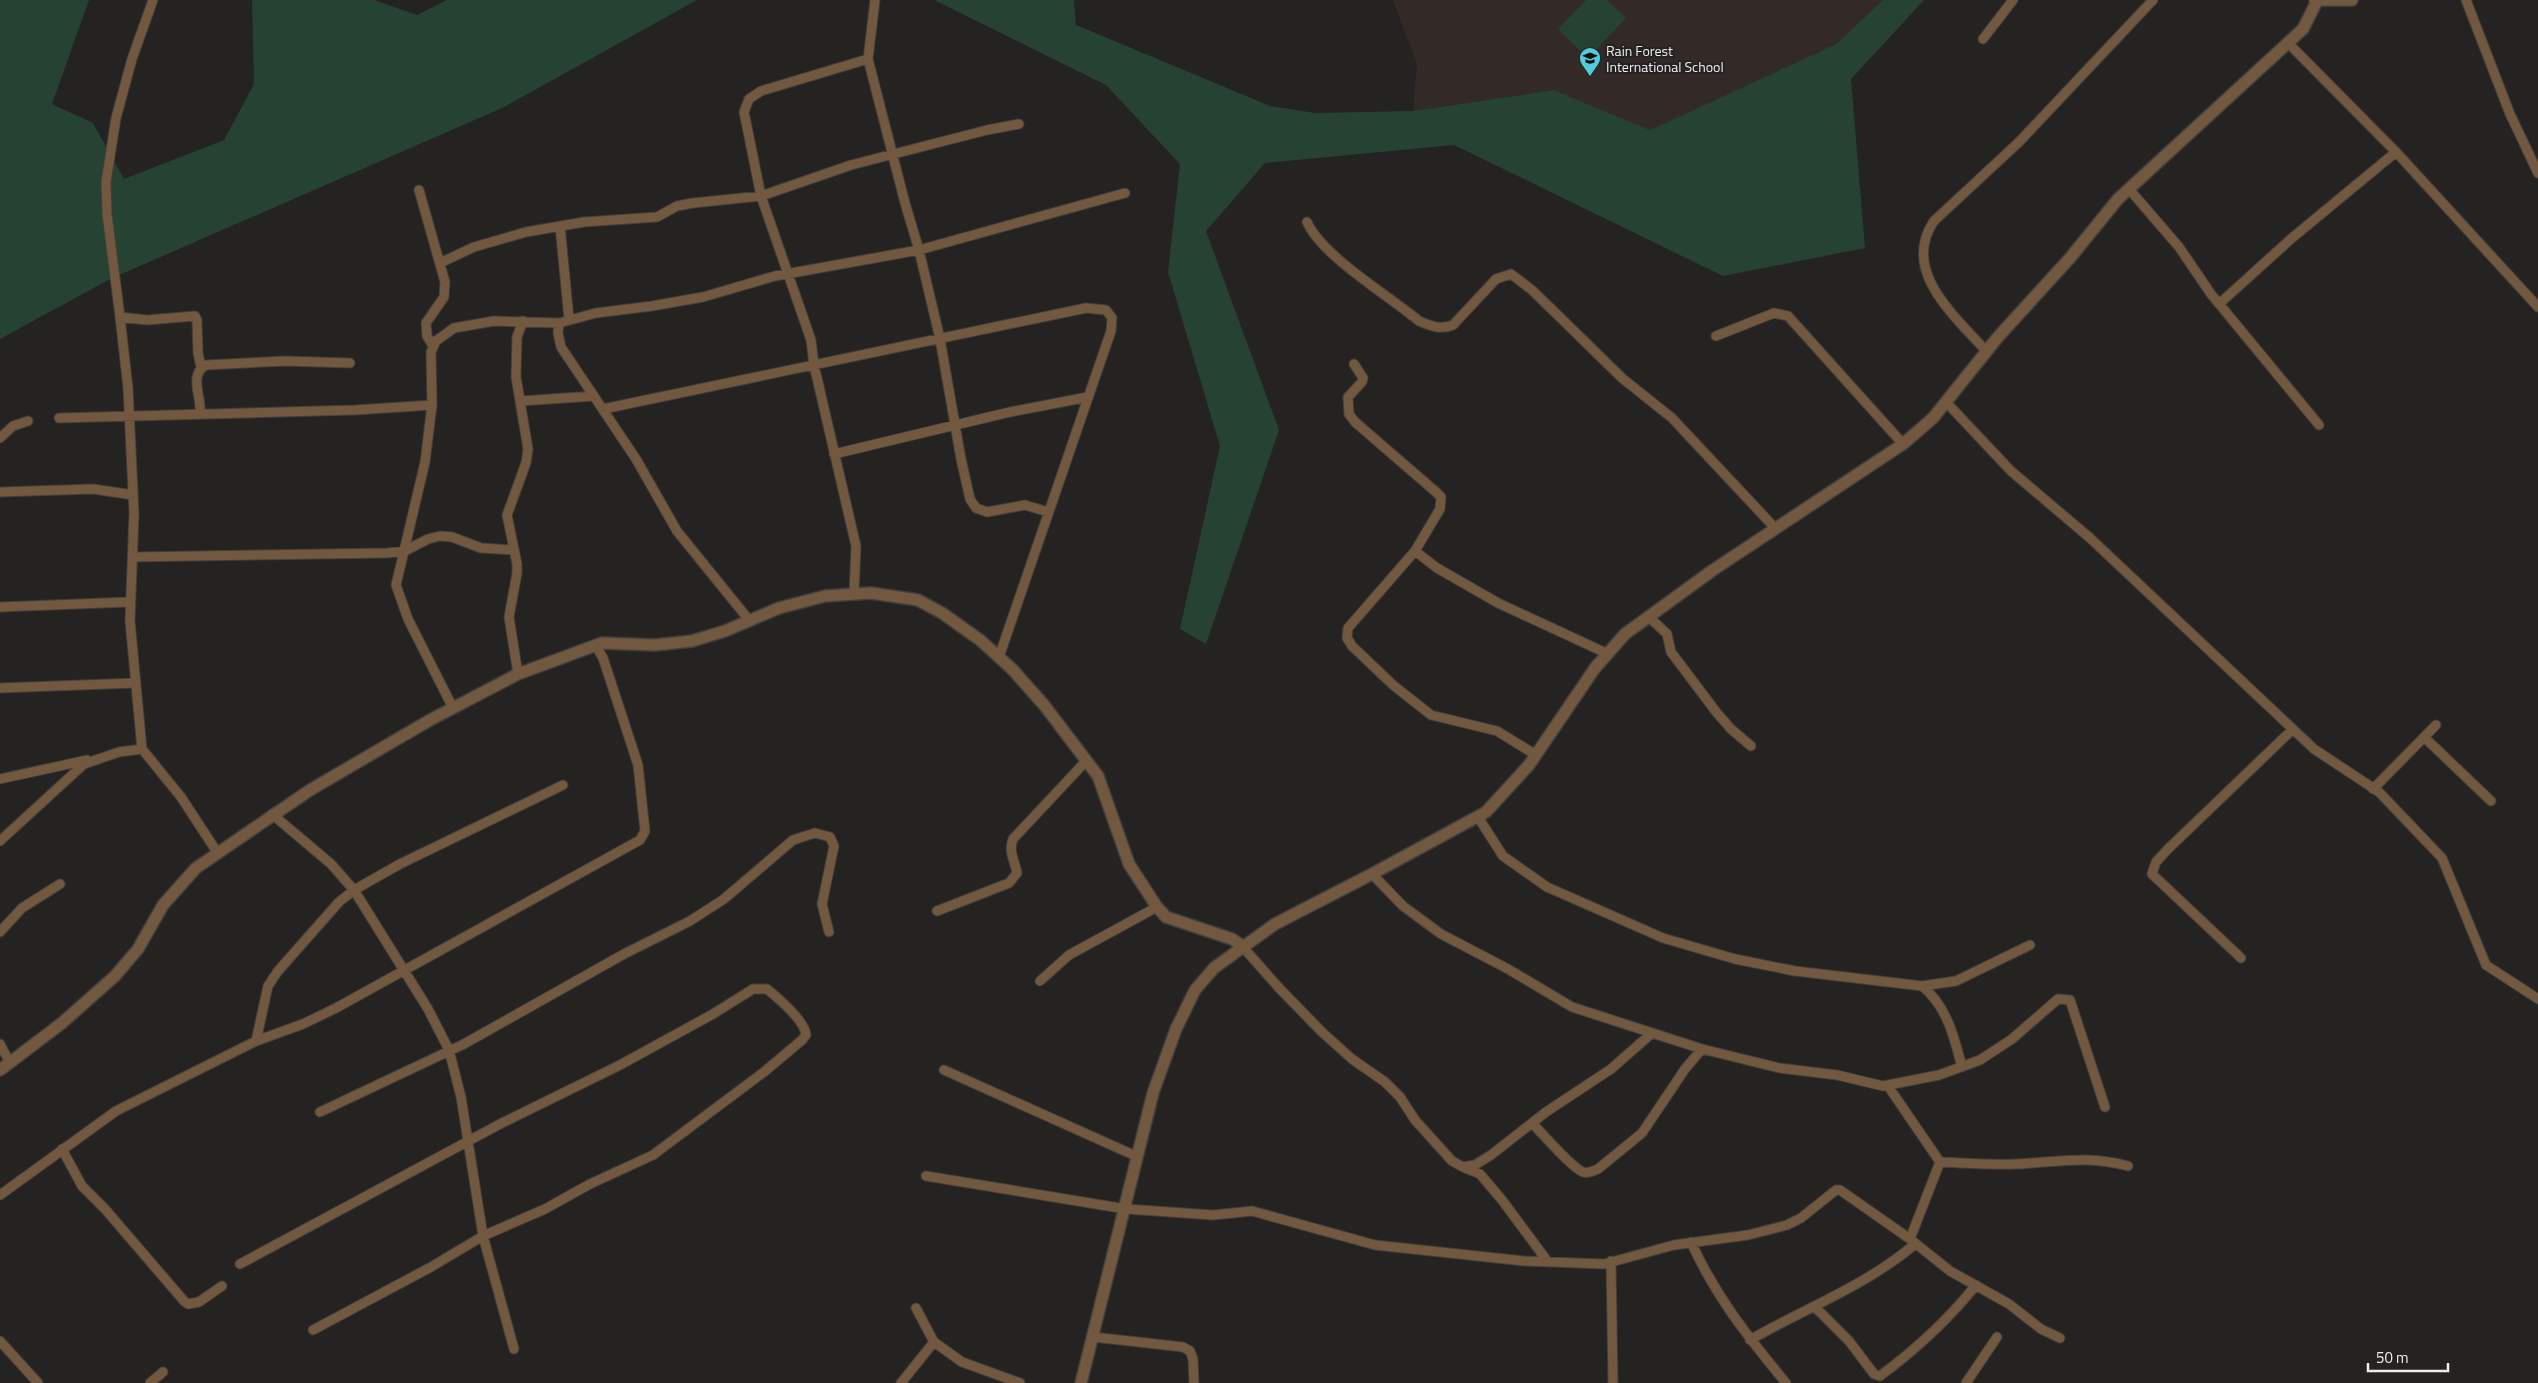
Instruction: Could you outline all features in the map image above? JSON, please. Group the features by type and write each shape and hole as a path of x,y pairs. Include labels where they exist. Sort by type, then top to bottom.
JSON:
{"street":[{"path":"153,0 132,59 116,118 106,182 107,214 130,415 133,556 129,602 135,683 142,749 181,797 217,852"},
{"path":"875,0 868,59 919,250 940,338 970,499 976,508 987,512 1025,505 1048,512"},
{"path":"1983,39 2013,0"},
{"path":"1986,352 1928,281 1923,254 1927,232 1934,221 2019,142 2153,0"},
{"path":"1081,1383 1126,1209 1153,1093 1176,1029 1195,990 1214,968 1275,924 1478,817 1501,798 1536,755 1606,653 1625,634 1775,528 1903,444 1933,418 1986,352 2129,189 2303,29 2316,0 2352,0"},
{"path":"2466,0 2510,114 2538,172"},
{"path":"2288,43 2396,152 2538,306"},
{"path":"854,594 856,546 814,365 811,340 762,196 744,112 749,99 761,91 868,59"},
{"path":"440,263 474,247 526,232 584,222 657,216 677,206 762,196 851,165 987,130 1019,124"},
{"path":"2219,304 2292,238 2396,152"},
{"path":"2129,189 2179,248 2219,304 2319,426"},
{"path":"419,190 446,291 426,324 427,336 433,346 432,405 426,462 414,502 405,551 396,576 399,598 453,708"},
{"path":"433,346 454,328 494,321 560,323 569,319 703,297 775,276 790,275 919,250 1125,193"},
{"path":"1307,222 1311,230 1339,259 1419,321 1432,326 1446,328 1452,325 1496,278 1511,274 1539,297 1622,378 1672,418 1775,528"},
{"path":"560,226 569,319"},
{"path":"603,409 1086,308 1100,308 1110,313 1112,323 1088,398 999,657"},
{"path":"1716,336 1774,313 1788,316 1903,444"},
{"path":"120,317 147,320 195,316 197,320 198,353 201,368 196,377 200,413"},
{"path":"518,674 508,617 518,573 507,515 526,463 528,449 516,376 517,337 523,321"},
{"path":"560,323 558,333 561,346 636,460 677,531 749,620"},
{"path":"201,368 218,363 350,363"},
{"path":"1354,364 1363,378 1362,382 1348,397 1349,414 1355,422 1441,498 1440,508 1414,551 1348,628 1348,638 1352,646 1393,685 1431,715 1497,731 1536,755"},
{"path":"521,401 594,396"},
{"path":"834,454 1088,398"},
{"path":"1946,402 2011,471 2126,571 2314,749 2374,789 2442,858 2486,964 2538,999"},
{"path":"59,418 200,413 268,413 432,405"},
{"path":"0,438 13,426 28,421"},
{"path":"0,492 93,489 133,495"},
{"path":"133,556 387,553 405,551 428,539 440,536 452,537 481,548 514,550"},
{"path":"1414,551 1437,568 1490,599 1606,653"},
{"path":"0,1070 62,1023 115,976 138,949 171,894 196,868 272,814 453,708 518,674 602,644 655,645 692,641 780,608 825,596 871,593 918,600 942,613 999,657 1044,705 1098,776 1129,864 1157,907 1166,917 1232,938 1242,946 1279,988 1323,1033 1352,1059 1390,1087 1415,1120 1452,1161 1480,1174 1502,1200 1548,1262"},
{"path":"0,607 129,602"},
{"path":"1648,616 1667,634 1671,652 1717,713 1730,729 1751,746"},
{"path":"0,1195 116,1111 256,1041 328,1012 586,871 643,836 638,765 603,658 596,646"},
{"path":"0,688 135,683"},
{"path":"2374,789 2436,725"},
{"path":"2242,958 2152,874 2156,862 2168,849 2293,729"},
{"path":"2424,737 2491,801"},
{"path":"0,779 118,752 142,749"},
{"path":"0,841 75,771 97,758"},
{"path":"937,911 1008,883 1014,878 1017,874 1010,845 1013,839 1087,760"},
{"path":"256,1041 268,986 278,970 339,902 354,890 414,856 563,785"},
{"path":"272,814 331,864 354,890 428,1009 449,1050 469,1142 483,1236 514,1349"},
{"path":"1478,817 1503,856 1547,887 1663,938 1735,959 1795,971 1922,986 1956,981 2030,945"},
{"path":"320,1112 508,1021 624,954 690,921 744,882 783,846 793,840 815,833 830,837 834,846 822,904 829,932"},
{"path":"1372,874 1403,906 1441,934 1508,969 1572,1007 1702,1049 1779,1068 1837,1074 1877,1085 1888,1086 1939,1075 1980,1060 2012,1039 2058,999 2070,1000 2105,1107"},
{"path":"0,932 22,908 60,884"},
{"path":"1040,981 1069,956 1157,907"},
{"path":"1922,986 1936,997 1952,1033 1962,1067"},
{"path":"240,1264 342,1207 620,1065 713,1014 753,989 767,989 792,1013 806,1032 802,1040 764,1072 653,1155 483,1236 431,1267 313,1330"},
{"path":"1463,1167 1475,1165 1483,1160 1532,1123 1611,1069 1652,1033"},
{"path":"0,1044 10,1063"},
{"path":"1532,1123 1575,1166 1584,1172 1598,1169 1642,1133 1684,1069 1702,1049"},
{"path":"944,1070 1138,1157"},
{"path":"1888,1086 1940,1162"},
{"path":"62,1150 82,1186 105,1208 184,1301 188,1304 199,1302 222,1286"},
{"path":"1940,1162 2017,1164 2075,1158 2114,1162 2128,1166"},
{"path":"1750,1340 1776,1324 1815,1307 1879,1270 1912,1242 1940,1162"},
{"path":"926,1176 1126,1209 1213,1215 1252,1211 1375,1245 1548,1262 1604,1264 1691,1242 1748,1235 1787,1224 1801,1218 1836,1190 1840,1190 1950,1271 2009,1304 2041,1329 2060,1338"},
{"path":"1691,1242 1722,1302 1750,1340 1786,1383"},
{"path":"1610,1261 1613,1383"},
{"path":"1815,1307 1849,1341 1874,1374 1880,1376 1918,1345 1960,1305 1976,1285"},
{"path":"916,1308 934,1342 962,1362 997,1380 1020,1383"},
{"path":"1093,1336 1183,1347 1190,1350 1193,1359 1194,1383"},
{"path":"1966,1383 1997,1337"},
{"path":"0,1341 38,1383"},
{"path":"901,1383 934,1342"},
{"path":"150,1383 163,1372"}],"shaded area":[{"name":"Rain Forest International School","path":"1393,0 1883,0 1836,44 1650,130 1554,90 1413,111 1417,64"}],"green space":[{"path":"0,0 89,0 52,104 93,123 124,179 224,140 254,84 252,0 374,0 417,15 447,0 697,0 502,108 110,279 0,339"},
{"path":"934,0 1074,0 1076,25 1270,106 1315,113 1413,111 1554,90 1650,130 1836,44 1883,0 1924,0 1851,79 1865,248 1723,276 1454,145 1265,163 1206,231 1279,430 1206,644 1180,629 1220,446 1168,272 1180,164 1106,85"},
{"path":"1586,0 1607,0 1626,18 1588,58 1558,29"}],"place":[{"name":"Rain Forest International School","path":"1590,77"}]}
